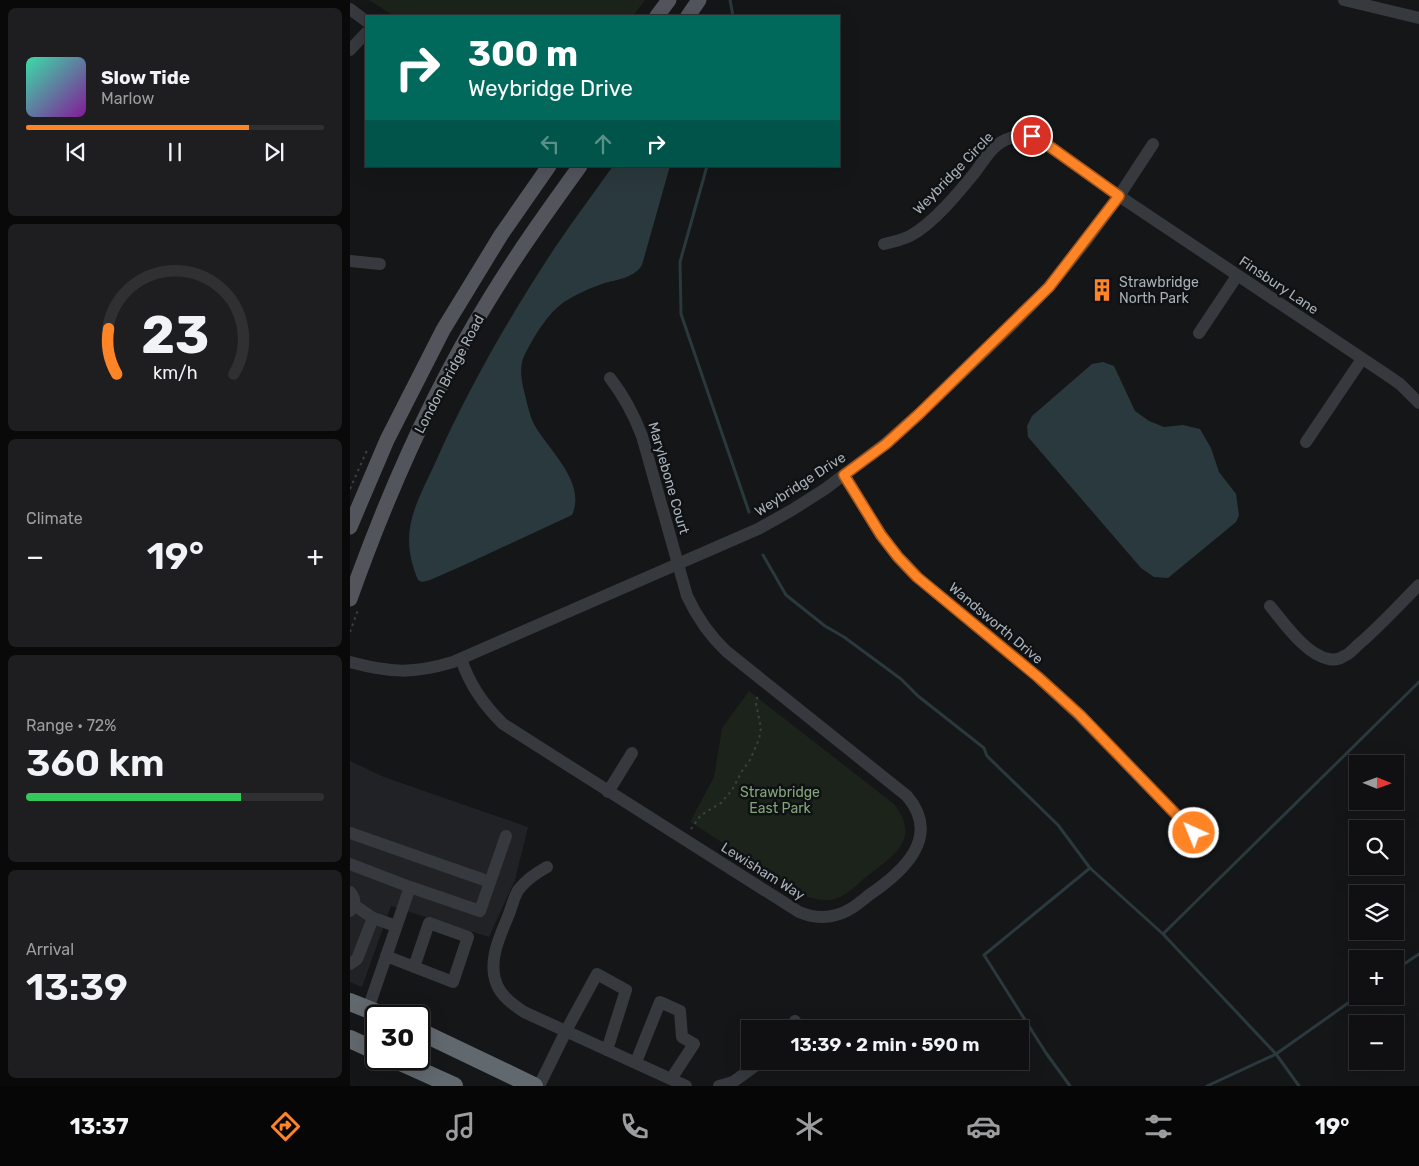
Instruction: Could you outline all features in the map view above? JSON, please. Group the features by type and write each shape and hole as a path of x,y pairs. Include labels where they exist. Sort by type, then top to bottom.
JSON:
{"highway":[{"path":"350,1002 365,1008"},
{"path":"430,1036 534,1086"},
{"path":"350,1039 365,1046"},
{"path":"418,1070 454,1086"}],"main road":[{"path":"658,15 669,0"},
{"path":"689,15 699,0"},
{"name":"London Bridge Road","path":"351,522 387,440 442,330 501,235 548,167"},
{"name":"London Bridge Road","path":"355,603 383,511 403,465 458,353 522,246 579,167"}],"street":[{"path":"1344,0 1419,18"},
{"path":"350,9 365,20"},
{"path":"350,50 365,34"},
{"name":"Weybridge Circle","path":"884,244 910,236 922,228 960,192 995,146 1004,140 1014,137 1032,136 1042,141 1119,196"},
{"name":"Weybridge Drive","path":"350,662 378,670 396,672 437,667 461,659 758,529 792,510 886,444 1049,287 1119,196 1153,144"},
{"name":"Finsbury Lane","path":"1119,196 1400,384 1419,403"},
{"path":"350,261 380,264"},
{"path":"1199,333 1237,276"},
{"path":"1306,442 1362,359"},
{"name":"Marylebone Court","path":"610,378 634,415 642,436 678,564"},
{"name":"Wandsworth Drive","path":"844,475 881,535 917,577 1038,677 1080,715 1207,846"},
{"name":"Lewisham Way","path":"461,659 477,695 489,711 503,724 798,912 823,918 846,912 887,882 914,854 921,834 919,814 907,796 715,641 695,613 687,596 678,564"},
{"path":"1270,606 1295,636 1307,647 1321,656 1338,659 1345,656 1368,636 1419,585"},
{"path":"608,792 632,753"},
{"path":"350,834 490,882"},
{"path":"350,864 480,911 506,836"},
{"path":"547,867 530,877 518,890 495,949 494,971 497,985 510,1002 524,1012 686,1086"},
{"path":"369,1005 410,887"},
{"path":"350,892 355,898 352,908 396,926"},
{"path":"350,964 357,959 373,918"},
{"path":"386,956 414,967 453,982 468,937 429,923 414,967"},
{"path":"540,1086 565,1032 597,974 626,990 608,1050"},
{"path":"636,1062 660,1002 680,1011 682,1037 694,1044 672,1079"},
{"path":"719,1086 733,1082 750,1070"}],"path":[{"path":"350,632 355,603"},
{"path":"691,829 701,815 721,803 732,790 750,760 759,739 761,728 756,704 761,692"}],"shaded area":[{"path":"612,167 670,167 642,265 629,276 602,284 564,302 537,332 523,359 521,377 528,408 534,424 564,467 570,479 575,503 572,515 462,566 422,582 418,580 413,566 409,540 415,509 449,433 477,378 507,324 570,226"},
{"path":"1103,362 1114,366 1135,411 1149,421 1164,427 1183,425 1200,429 1211,448 1219,472 1236,494 1239,515 1236,522 1168,578 1154,577 1141,568 1028,437 1027,426 1032,416 1092,364"},
{"path":"350,761 384,777 528,827 515,880 489,937 391,906 362,987 350,982"}],"green space":[{"path":"369,0 645,0 634,15 392,15"},
{"name":"Strawbridge East Park","path":"749,691 894,804 902,817 905,837 901,846 886,862 844,895 832,900 808,897 690,822 714,777 722,728"}],"waterway":[{"path":"730,0 733,15"},
{"path":"707,167 680,262 681,314 749,512"},
{"path":"763,555 786,595 825,626 844,637 901,679 918,696 984,748 987,756 1058,825 1090,868 1163,934 1276,1054 1299,1086"},
{"path":"1163,934 1419,682"},
{"path":"1070,1086 1046,1053 984,955 1090,868"},
{"path":"1404,964 1419,954"},
{"path":"1207,1086 1276,1054 1349,1002"}],"place":[{"name":"Strawbridge North Park","path":"1102,290"}],"route":[{"path":"1032,136 1042,141 1119,196 1049,287 1009,328 886,444 844,475 881,535 917,577 1038,677 1080,715 1194,833"}]}
